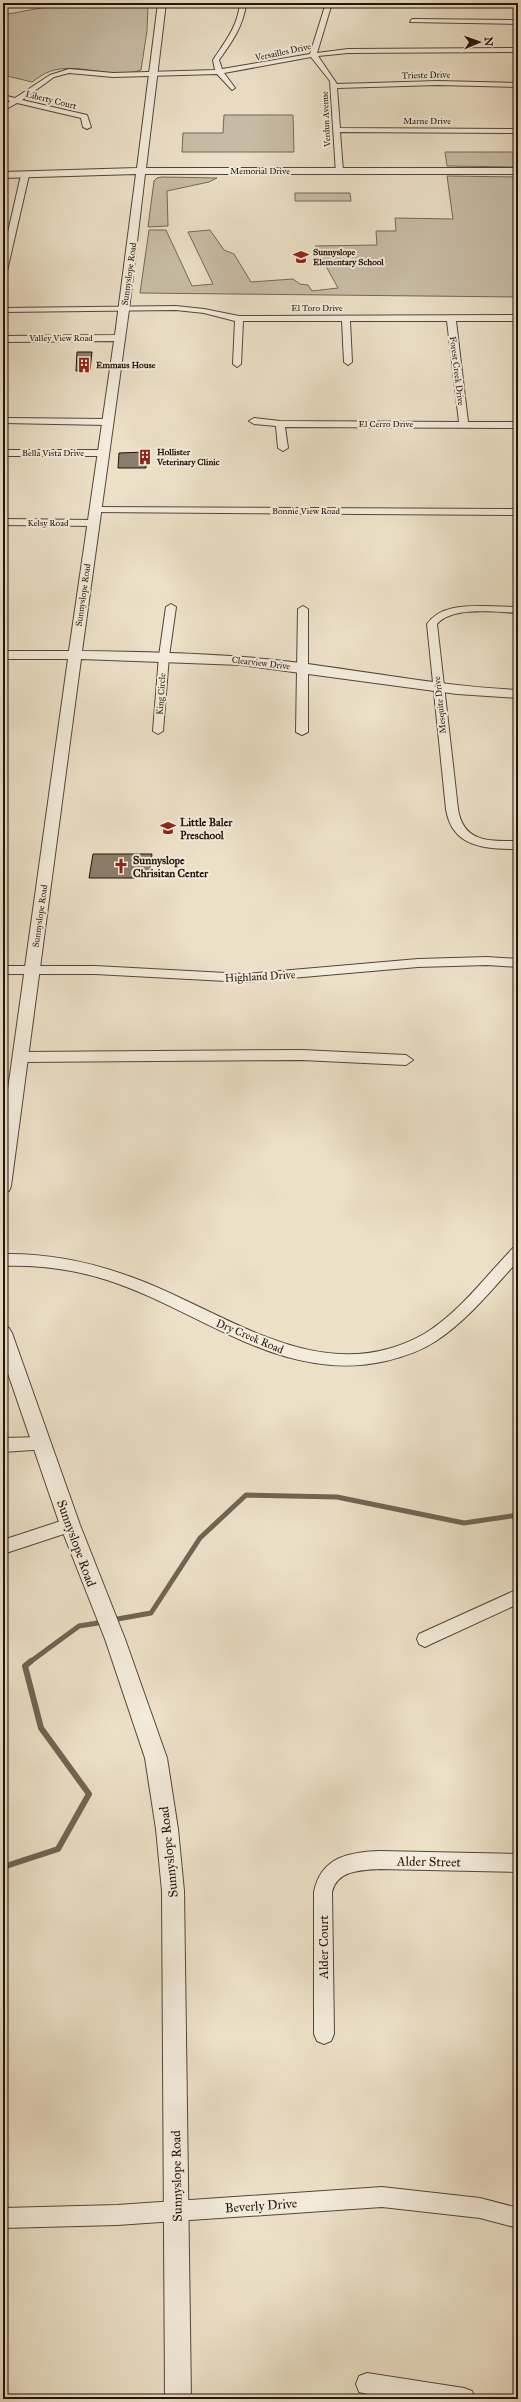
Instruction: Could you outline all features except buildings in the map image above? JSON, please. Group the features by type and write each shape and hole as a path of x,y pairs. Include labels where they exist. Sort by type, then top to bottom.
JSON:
{"street":[{"name":"Sunnyslope Road","path":"3,1186 22,1057 32,970 119,338 120,310 142,171 162,3"},
{"path":"232,88 219,72 216,60 234,34 242,14 243,3"},
{"path":"313,55 325,21 328,3"},
{"path":"412,21 518,22"},
{"name":"Versailles Drive","path":"17,100 52,76 69,71 113,75 219,72 313,55 357,51 518,50"},
{"name":"Verdun Avenue","path":"313,55 329,74 334,86 339,171"},
{"name":"Trieste Drive","path":"334,86 438,83 518,85"},
{"name":"Liberty Court","path":"3,98 17,100 84,117 87,127"},
{"path":"3,109 17,100"},
{"path":"434,121 435,130"},
{"name":"Marne Drive","path":"336,130 518,131"},
{"name":"Memorial Drive","path":"3,175 142,171 518,171"},
{"path":"3,271 25,175"},
{"name":"El Toro Drive","path":"3,310 191,309 239,319 518,318"},
{"path":"346,318 348,362"},
{"name":"Forest Creek Drive","path":"451,318 464,424"},
{"path":"237,364 239,319"},
{"name":"Valley View Road","path":"3,339 119,338"},
{"path":"8,421 107,422"},
{"name":"El Cerro Drive","path":"254,421 280,424 464,424 518,426"},
{"path":"280,424 283,448"},
{"name":"Bella Vista Drive","path":"3,453 102,453"},
{"name":"Bonnie View Road","path":"95,510 518,512"},
{"name":"Kelsy Road","path":"3,522 94,523"},
{"name":"King Circle","path":"158,732 164,656 170,607"},
{"path":"302,732 301,667 303,609"},
{"name":"Mesquite Drive","path":"518,610 466,610 443,613 434,618 432,624 451,803 457,827 465,836 488,843 518,845"},
{"name":"Clearview Drive","path":"3,655 164,656 231,659 301,667 438,688 518,694"},
{"name":"Highland Drive","path":"3,970 95,970 233,978 282,976 418,963 487,961 518,964"},
{"path":"22,1057 302,1056 406,1060"},
{"name":"Dry Creek Road","path":"3,1260 50,1259 87,1268 146,1288 259,1342 286,1352 319,1358 344,1359 389,1354 429,1338 454,1321 518,1252"},
{"name":"Sunnyslope Road","path":"3,1333 70,1525 115,1639 156,1758 167,1829 173,1891 178,2399"},
{"path":"3,1445 42,1444"},
{"path":"3,1547 70,1525"},
{"path":"425,1639 518,1596"},
{"name":"Alder Street","path":"341,1867 353,1862 380,1860 518,1863"},
{"name":"Alder Court","path":"324,2034 323,1892 329,1876 341,1867"},
{"name":"Beverly Drive","path":"3,2218 117,2215 382,2197 480,2208 518,2218"},
{"path":"366,2384 464,2399"}],"shaded area":[{"path":"67,3 148,3 147,31 141,70 130,73 119,73 73,68 61,69 46,73 32,82 3,75 3,15"},
{"path":"224,115 293,115 294,152 182,152 183,133 223,133"},
{"path":"445,152 518,152 518,167 447,166"},
{"path":"447,176 518,177 518,297 140,293 149,230 166,230 192,286 213,284 188,232 210,230 224,250 234,254 251,282 293,279 300,284 308,285 312,291 338,288 315,246 377,245 376,231 396,231 395,218 453,219"},
{"path":"157,178 217,178 209,182 167,191 168,226 148,227 154,181"},
{"path":"295,193 350,193 351,201 295,201"}],"waterway":[{"path":"112,1620 151,1613 200,1538 246,1495 337,1497 464,1523 518,1515"},
{"path":"30,1662 79,1626 104,1622"},
{"path":"3,1867 58,1849 89,1794 41,1728 25,1666 31,1661"}],"place":[{"name":"Sunnyslope Elementary School","path":"301,257"},
{"name":"Emmaus House","path":"84,365"},
{"name":"Hollister Veterinary Clinic","path":"145,457"},
{"name":"Little Baler Preschool","path":"168,828"},
{"name":"Sunnyslope Chrisitan Center","path":"121,866"}]}
